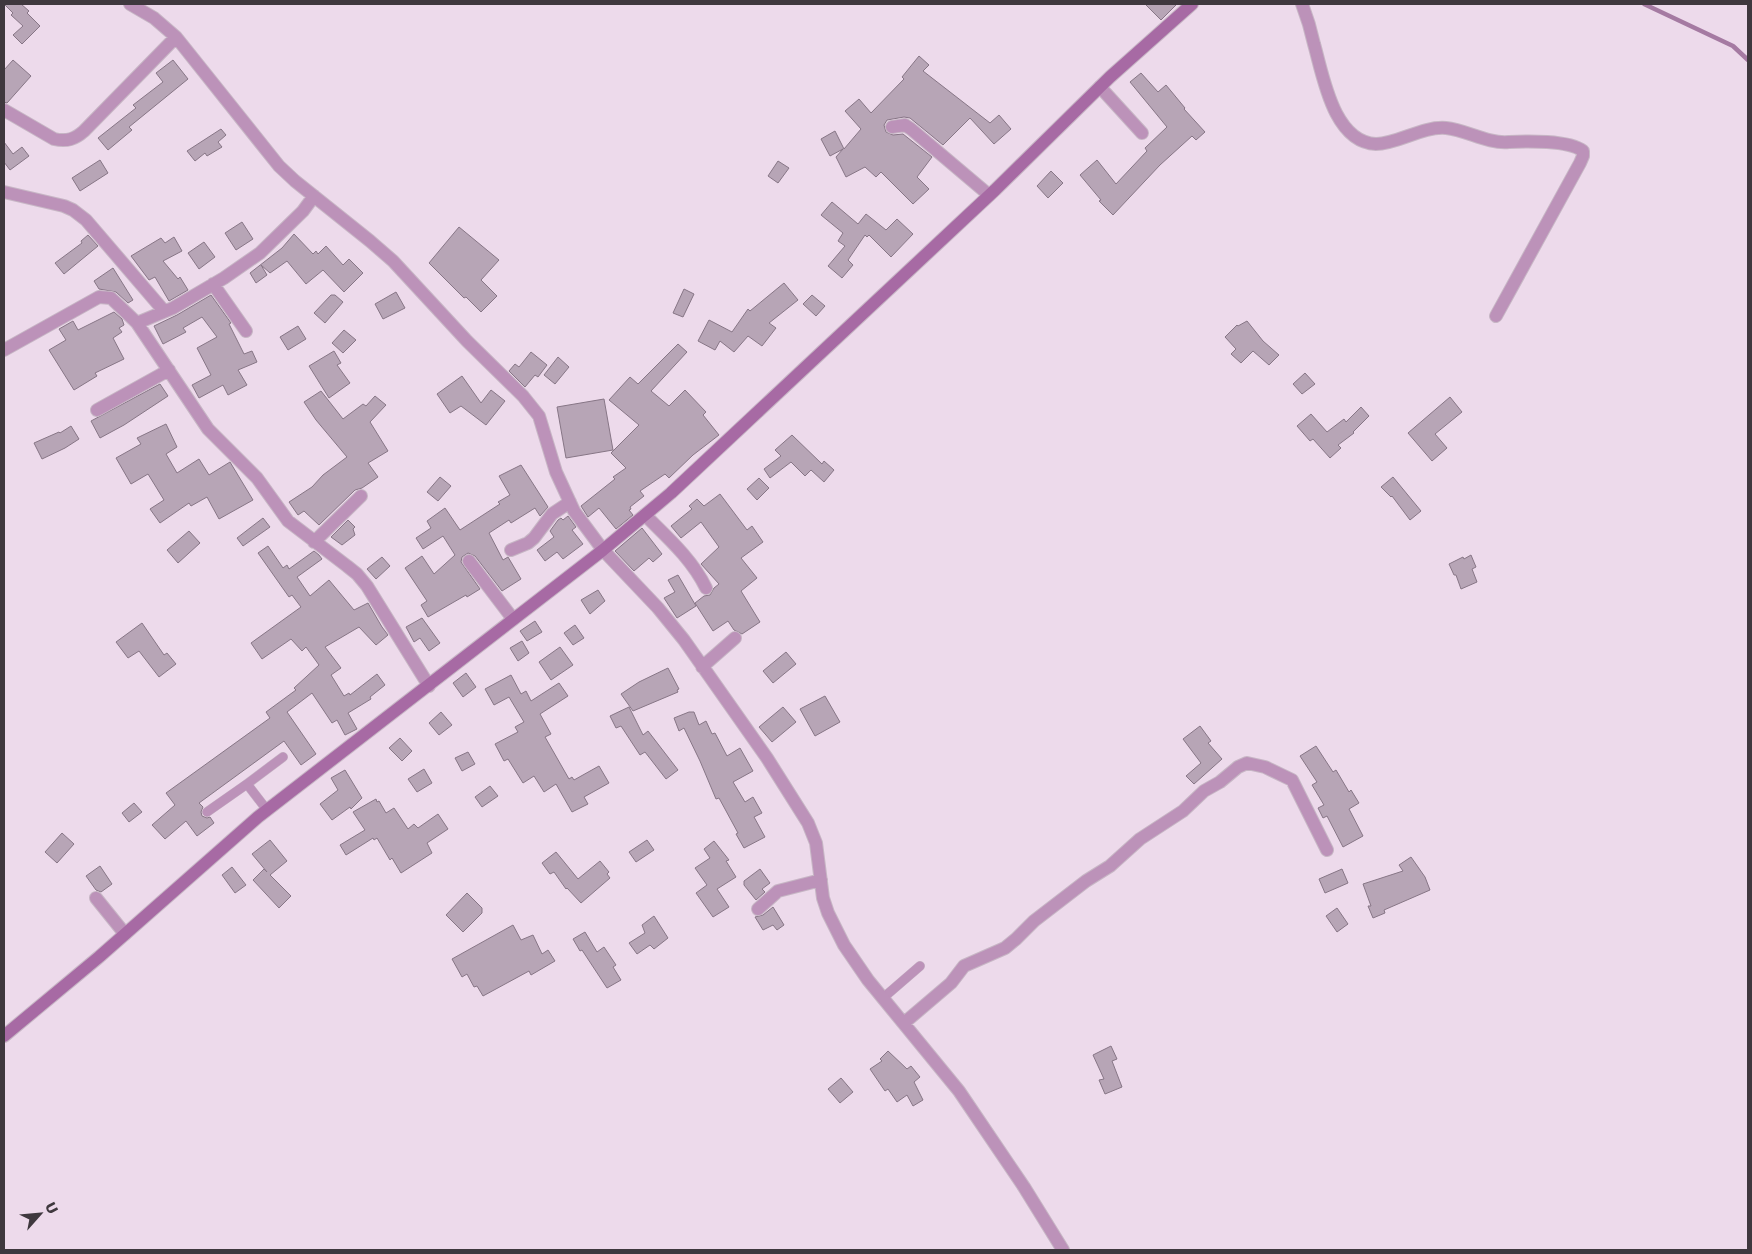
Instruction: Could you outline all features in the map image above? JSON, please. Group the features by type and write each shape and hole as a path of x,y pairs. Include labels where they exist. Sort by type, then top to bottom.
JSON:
{"main road":[{"path":"4,1036 267,810 603,550 671,493 989,195 1100,87 1192,4"}],"street":[{"path":"130,4 154,18 174,39 274,160 295,181 309,203 370,241 393,261 467,341 523,396 539,416 556,472 562,507 658,608 684,640 767,758 808,823 816,843 814,882 844,945 868,980 959,1091 1024,1187 1063,1250"},
{"path":"1302,4 1324,82 1334,108 1343,125 1365,142 1377,144 1426,130 1446,128 1492,141 1504,143 1517,141 1558,143 1583,152 1580,163 1496,316"},
{"path":"4,110 54,139 71,140 84,131 174,39"},
{"path":"1100,87 1142,133"},
{"path":"892,127 905,126 911,129 989,195"},
{"path":"4,192 73,210 86,220 164,311"},
{"path":"137,323 173,308 260,253 309,203"},
{"path":"213,284 246,331"},
{"path":"4,350 99,297 111,298 137,323 208,429 257,478 288,521 347,566 362,580 429,686"},
{"path":"97,410 169,370"},
{"path":"314,542 361,496"},
{"path":"511,550 528,543 534,538 562,507"},
{"path":"645,515 680,551 698,574 706,588"},
{"path":"469,560 513,619"},
{"path":"702,667 735,638"},
{"path":"904,1023 952,982 964,966 1005,948 1016,940 1034,921 1086,881 1110,866 1140,839 1183,811 1204,791 1220,782 1238,767 1247,763 1265,767 1292,780 1327,850"},
{"path":"758,909 778,891 814,882"},
{"path":"96,898 125,934"}],"lane":[{"path":"207,812 283,757"},
{"path":"247,784 267,810"},
{"path":"883,998 920,966"}],"building":[{"path":"4,4 21,4 40,26 22,44 13,35 23,26 11,15 13,13"},
{"path":"1145,4 1177,4 1161,20"},
{"path":"919,56 929,65 923,71 990,123 999,115 1011,129 994,144 970,118 943,145 910,118 904,117 887,120 884,125 886,132 893,135 903,134 932,157 917,177 929,189 913,204 881,172 876,177 865,167 846,177 836,157 843,149 830,156 821,139 835,131 844,149 861,129 845,111 859,99 871,113 904,79 902,77"},
{"path":"13,60 31,76 7,103 4,102 4,70"},
{"path":"173,60 188,79 129,127 132,130 108,150 98,138 136,108 133,105 163,82 156,73"},
{"path":"1141,73 1158,92 1166,85 1205,132 1196,140 1192,136 1160,165 1113,215 1099,201 1101,200 1080,175 1097,160 1116,184 1147,151 1145,148 1167,127 1130,82"},
{"path":"221,129 226,135 218,142 222,147 207,156 205,153 195,161 187,151"},
{"path":"4,142 13,154 22,147 29,156 10,170 4,162"},
{"path":"100,160 108,173 80,191 72,178"},
{"path":"778,161 789,168 778,183 768,176"},
{"path":"1051,171 1063,183 1048,198 1037,186"},
{"path":"832,202 858,224 866,214 886,230 897,219 913,234 891,257 869,235 867,237 865,235 848,260 853,265 842,278 828,266 845,246 838,241 843,233 821,215"},
{"path":"242,222 253,239 236,250 225,233"},
{"path":"459,227 499,260 481,280 497,296 481,312 429,263"},
{"path":"294,234 313,254 316,251 318,254 326,246 343,265 349,259 363,273 344,292 323,270 306,284 287,261 270,273 261,265 267,275 256,283 250,273 282,248"},
{"path":"88,235 98,246 64,274 55,263 82,243 81,241"},
{"path":"174,237 182,251 163,261 178,279 180,277 188,290 169,301 155,277 149,280 131,256 161,238 165,243"},
{"path":"204,242 215,257 199,269 188,253"},
{"path":"113,268 133,300 128,303 116,292 99,289 94,281"},
{"path":"784,283 798,300 769,323 776,328 762,346 748,336 734,352 720,341 715,350 698,341 709,320 732,332 748,309 750,311"},
{"path":"684,289 694,294 683,317 673,313"},
{"path":"396,292 405,308 383,319 375,304"},
{"path":"211,295 231,323 229,324 244,354 252,351 257,362 238,370 247,385 228,395 223,385 199,398 192,385 211,375 197,348 217,337 202,317 183,328 186,332 163,344 154,326"},
{"path":"331,295 335,295 343,302 325,323 314,313"},
{"path":"812,295 825,306 816,316 803,304"},
{"path":"114,312 122,319 124,325 119,328 122,332 113,338 124,359 95,373 97,376 74,390 49,350 66,340 59,329 73,321 78,330"},
{"path":"1247,321 1263,341 1279,355 1269,365 1253,351 1241,363 1231,354 1236,349 1225,337 1237,325"},
{"path":"298,326 306,339 288,350 280,337"},
{"path":"344,330 356,340 343,353 332,343"},
{"path":"678,344 687,352 651,391 669,406 685,390 706,412 703,415 719,435 693,455 669,478 665,474 640,491 644,496 630,507 631,509 629,510 633,515 616,529 599,508 588,517 581,506 615,479 613,477 626,468 611,453 639,425 609,400 630,377 638,384"},
{"path":"334,351 341,363 337,365 350,383 329,398 309,366"},
{"path":"531,352 547,365 538,377 535,375 525,387 509,371 515,364 519,367"},
{"path":"558,357 569,367 555,384 544,375"},
{"path":"1305,373 1315,384 1302,394 1293,384"},
{"path":"462,376 481,403 491,390 505,401 486,425 461,406 450,413 437,394"},
{"path":"160,384 168,396 124,425 100,438 91,421"},
{"path":"321,391 343,419 363,404 366,406 375,396 386,405 370,422 388,451 368,463 378,477 362,488 355,490 319,525 304,511 298,515 289,502 312,487 323,475 347,457 316,420 304,402"},
{"path":"1450,397 1462,412 1435,434 1447,448 1432,461 1408,433"},
{"path":"604,399 613,450 566,458 557,407"},
{"path":"1361,407 1369,416 1354,433 1338,445 1341,448 1330,458 1313,439 1310,441 1297,426 1311,414 1327,432 1344,419 1346,422"},
{"path":"166,424 177,447 166,454 177,473 199,459 209,475 230,462 253,500 219,519 207,497 191,506 189,503 160,523 150,509 164,500 148,474 131,484 116,458 141,444 137,438"},
{"path":"71,426 79,439 42,459 34,443 60,433"},
{"path":"792,435 822,464 824,461 834,470 824,482 811,470 805,476 791,462 770,478 764,469 781,456 775,450"},
{"path":"521,465 548,507 540,516 535,508 511,523 509,520 489,533 503,560 508,557 521,579 502,591 475,556 468,553 462,557 461,562 480,589 428,617 421,605 427,601 405,568 422,556 434,574 455,555 443,536 423,549 416,538 431,528 427,521 445,508 460,530 500,504 498,502 510,495 499,476"},
{"path":"440,477 451,486 438,501 427,492"},
{"path":"1393,477 1421,511 1410,520 1392,496 1381,487"},
{"path":"759,478 769,488 757,500 747,489"},
{"path":"720,494 747,530 752,526 763,542 741,558 757,578 741,591 760,622 742,634 734,630 728,621 713,631 695,603 704,596 710,595 719,584 701,564 719,547 701,522 681,538 671,526 692,509 689,506 697,499 704,506"},
{"path":"568,516 576,527 572,530 583,544 563,559 557,552 545,561 537,550 554,537 550,531 558,520 561,518 563,520"},
{"path":"263,518 270,527 243,546 237,538"},
{"path":"348,520 355,527 353,529 355,535 342,545 331,537"},
{"path":"642,528 662,554 653,562 649,558 634,571 615,551"},
{"path":"189,531 200,543 178,563 167,550"},
{"path":"268,546 283,568 287,565 289,569 314,551 319,555 322,559 297,577 310,596 329,580 354,610 368,603 388,635 376,645 359,627 325,647 341,668 331,675 344,696 349,693 350,695 377,674 385,685 370,697 371,699 348,713 357,729 345,735 337,720 332,723 312,693 287,712 316,754 301,765 284,741 199,803 203,807 202,816 210,817 214,823 197,836 186,821 165,839 152,825 175,805 166,793 270,718 266,712 296,690 294,688 319,665 306,647 302,651 291,639 262,659 251,643 301,607 292,595 289,597 258,553"},
{"path":"1471,555 1476,567 1472,569 1477,582 1461,589 1456,575 1454,575 1449,564"},
{"path":"382,557 390,566 376,579 367,569"},
{"path":"678,575 696,606 677,618 664,598 675,592 668,580"},
{"path":"598,590 605,601 590,614 581,600"},
{"path":"422,618 440,643 429,651 420,638 414,642 406,627"},
{"path":"535,621 542,632 527,641 520,631"},
{"path":"142,623 164,655 167,653 176,664 159,677 139,651 128,658 116,642"},
{"path":"575,625 584,638 573,645 564,633"},
{"path":"522,641 529,653 518,661 510,648"},
{"path":"560,647 573,665 551,680 539,662"},
{"path":"786,652 796,664 773,683 763,671"},
{"path":"668,668 679,689 677,690 678,692 633,711 621,694 639,682"},
{"path":"466,673 476,687 463,697 453,683"},
{"path":"511,675 521,694 526,691 531,701 559,683 568,696 540,714 551,734 545,737 569,779 572,777 574,780 599,766 609,783 584,797 588,804 572,812 556,784 544,792 534,776 523,783 508,759 504,761 495,744 518,732 515,727 524,722 509,697 494,705 485,689"},
{"path":"825,696 840,722 815,736 800,709"},
{"path":"629,707 643,735 648,731 678,770 666,779 645,752 640,755 621,726 616,728 610,716"},
{"path":"783,707 796,722 772,742 759,727"},
{"path":"441,712 452,725 439,735 429,723"},
{"path":"694,712 699,725 706,721 712,734 715,733 727,756 740,748 753,771 733,782 745,802 753,797 762,813 754,817 765,837 744,848 719,798 716,799 684,728 679,731 674,718"},
{"path":"1200,726 1211,741 1208,743 1222,759 1194,784 1186,776 1201,763 1183,739"},
{"path":"400,738 412,751 402,761 389,748"},
{"path":"1316,746 1333,772 1336,770 1349,792 1351,790 1359,803 1349,809 1363,836 1343,847 1327,816 1323,818 1318,808 1324,805 1312,785 1317,782 1300,756"},
{"path":"468,752 475,764 462,771 455,758"},
{"path":"424,769 432,783 417,792 408,779"},
{"path":"345,770 362,798 351,809 350,807 332,820 320,804 338,790 331,778"},
{"path":"490,786 498,796 482,807 475,797"},
{"path":"376,799 386,813 394,808 408,829 414,824 418,828 438,814 448,829 427,843 432,853 401,873 392,858 390,860 377,838 374,840 373,838 346,855 340,845 365,830 353,812"},
{"path":"134,803 142,812 129,822 122,813"},
{"path":"62,833 74,844 57,863 45,852"},
{"path":"270,840 287,861 270,875 291,896 279,908 253,880 264,869 267,872 252,854"},
{"path":"647,840 654,850 636,862 629,852"},
{"path":"714,841 729,860 726,861 736,877 717,889 729,907 713,917 696,893 707,885 695,868 710,858 704,849"},
{"path":"556,852 578,879 600,861 609,872 607,874 610,878 581,903 566,889 554,872 550,874 542,863"},
{"path":"1411,857 1425,877 1430,890 1384,910 1385,913 1373,918 1363,884 1403,871 1399,865"},
{"path":"100,866 112,884 101,892 96,890 86,876"},
{"path":"232,867 246,885 235,893 222,875"},
{"path":"760,869 770,883 762,889 765,892 756,900 744,885 744,881"},
{"path":"1342,869 1348,883 1325,893 1319,879"},
{"path":"467,893 482,908 482,913 463,932 446,915"},
{"path":"773,907 784,925 777,930 773,925 763,930 755,917 763,915"},
{"path":"1337,908 1348,924 1337,932 1326,916"},
{"path":"654,916 668,938 654,949 650,945 637,954 629,943 645,933 642,925"},
{"path":"513,925 521,940 533,935 542,954 548,950 555,961 531,975 529,971 483,996 477,986 474,987 467,974 462,977 452,959"},
{"path":"585,932 597,952 604,947 616,965 613,967 621,980 607,988 573,939"},
{"path":"1111,1046 1117,1059 1112,1061 1122,1087 1105,1094 1099,1080 1104,1079 1093,1055"},
{"path":"888,1051 907,1069 911,1066 920,1077 914,1082 923,1100 913,1106 907,1095 897,1102 888,1089 885,1091 870,1069 882,1061 880,1059"},
{"path":"841,1078 853,1092 840,1103 828,1089"}],"waterway":[{"path":"1644,4 1733,46 1748,60"}]}
